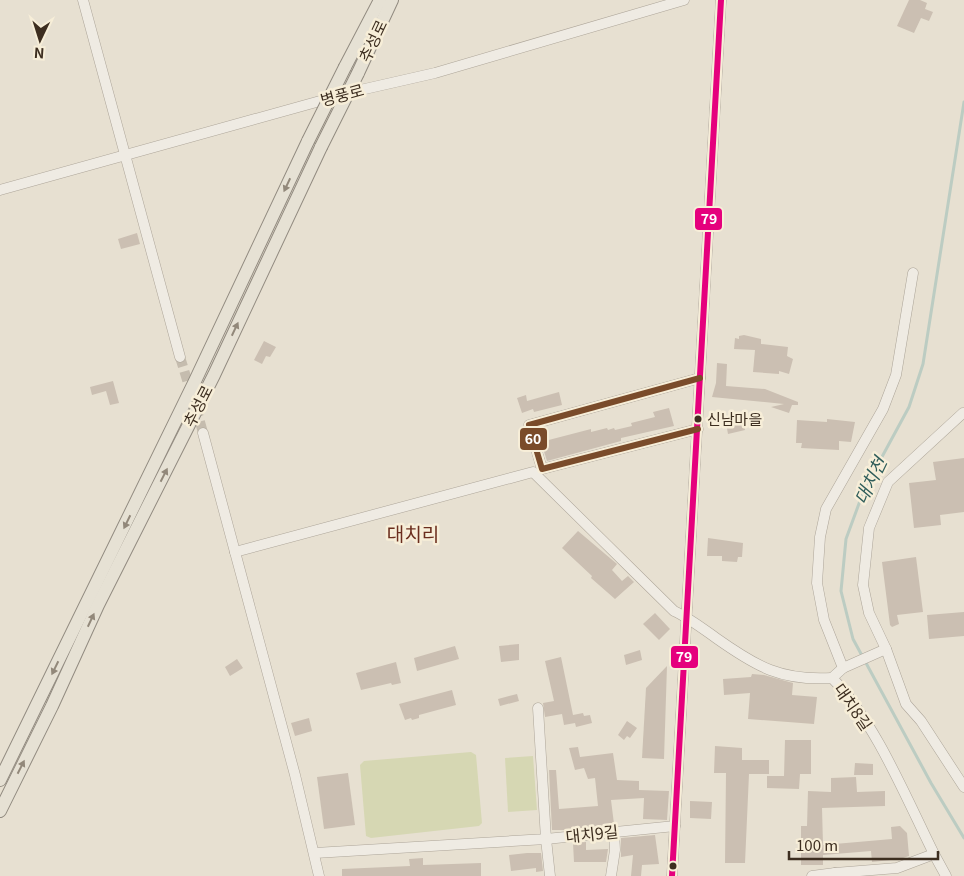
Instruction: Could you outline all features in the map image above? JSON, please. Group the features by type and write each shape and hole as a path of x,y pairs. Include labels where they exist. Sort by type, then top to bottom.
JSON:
{"main road":[{"name":"추성로","path":"0,780 195,381 308,141 380,0"},
{"name":"추성로","path":"0,810 52,706 98,605 214,374 392,0"}],"street":[{"path":"83,0 180,357"},
{"name":"병풍로","path":"0,190 356,91 435,73 684,0"},
{"path":"672,876 721,0"},
{"path":"843,668 824,620 817,583 820,537 826,509 884,409 896,375 913,273"},
{"path":"537,470 529,425 700,378"},
{"path":"963,413 888,482 869,528 863,585 869,613 886,649 906,704 921,721 964,787"},
{"path":"235,552 537,470 698,429"},
{"path":"203,432 315,853 319,876"},
{"name":"대치8길","path":"537,470 674,611 770,672 793,678 832,678 843,689 881,749 946,876"},
{"path":"832,678 843,668 886,649"},
{"path":"315,853 546,839 538,708"},
{"name":"대치9길","path":"550,876 546,839 675,826"},
{"path":"611,876 615,850 614,832"},
{"path":"812,876 897,868 934,854"}],"green space":[{"path":"471,752 476,755 482,823 479,826 371,838 366,836 360,765 364,761"},
{"path":"533,756 537,810 508,812 505,758"}],"building":[{"path":"909,0 920,0 927,3 925,9 933,12 929,21 921,18 914,33 897,26"},
{"path":"137,233 140,244 121,249 118,239"},
{"path":"744,335 761,339 761,344 788,347 787,356 793,359 789,374 779,371 779,374 753,372 755,350 734,349 735,338 739,339 739,336"},
{"path":"264,341 276,347 270,357 266,356 262,364 254,360"},
{"path":"717,363 727,364 726,386 765,389 798,402 798,405 792,405 789,413 771,407 784,404 712,397 716,383"},
{"path":"113,381 119,403 110,405 106,391 92,395 90,387"},
{"path":"559,392 562,405 534,412 533,409 522,413 517,398 526,395 527,401"},
{"path":"669,408 674,426 621,438 621,441 547,461 541,442 591,429 591,432 607,428 608,430 614,428 615,430 632,426 631,423 655,417 653,412"},
{"path":"742,414 745,430 728,434 726,423 730,423 729,419"},
{"path":"827,419 855,422 851,442 839,441 839,450 801,448 802,443 796,443 797,420 827,422"},
{"path":"964,458 964,512 940,515 941,525 914,528 909,483 936,480 933,462"},
{"path":"578,531 617,564 612,570 622,581 628,576 634,582 615,599 591,578 592,576 562,548"},
{"path":"708,538 743,543 742,557 738,557 737,562 722,561 722,556 707,556"},
{"path":"916,557 923,612 897,615 899,624 892,627 890,625 882,562"},
{"path":"964,612 964,636 929,639 927,615"},
{"path":"655,613 670,629 659,640 643,624"},
{"path":"519,644 519,660 501,662 499,646"},
{"path":"455,646 459,659 417,671 414,658"},
{"path":"640,650 642,660 626,665 624,655"},
{"path":"561,657 573,715 583,713 584,716 590,715 592,723 576,727 575,723 564,725 562,714 545,717 543,703 554,701 545,661"},
{"path":"237,659 243,668 230,676 225,667"},
{"path":"396,662 401,683 392,685 391,683 361,690 356,673"},
{"path":"667,666 664,759 642,758 646,688"},
{"path":"752,674 764,675 793,683 792,695 817,697 814,724 748,719 750,693 724,695 723,679 751,677"},
{"path":"452,690 456,705 419,715 419,718 405,720 399,704"},
{"path":"517,694 519,701 500,706 498,699"},
{"path":"309,718 312,731 295,736 291,723"},
{"path":"627,721 637,728 630,738 627,736 624,740 618,735"},
{"path":"785,740 811,740 811,774 800,774 799,789 767,788 767,776 784,776"},
{"path":"715,746 742,748 742,760 769,760 769,774 749,774 745,863 725,863 726,773 714,773"},
{"path":"578,747 580,757 613,753 617,780 639,781 639,790 669,791 667,820 643,819 644,798 611,800 614,824 572,830 552,830 549,770 556,770 559,809 598,806 595,778 588,779 584,768 575,770 569,748"},
{"path":"855,763 873,764 873,775 854,775"},
{"path":"348,773 355,825 324,829 317,777"},
{"path":"856,777 857,792 885,791 885,806 822,808 823,845 892,839 891,827 900,826 907,833 909,856 900,859 872,862 871,851 823,855 823,865 801,865 801,826 807,826 808,791 831,792 831,778"},
{"path":"690,801 712,802 711,819 690,818"},
{"path":"655,835 659,864 642,865 641,876 631,876 633,855 621,857 621,838"},
{"path":"586,842 586,850 608,849 606,862 574,862 573,843"},
{"path":"541,853 543,871 536,872 536,868 511,871 509,855"},
{"path":"423,858 423,865 481,863 481,876 342,876 342,869 410,866 409,859"}],"waterway":[{"name":"대치천","path":"964,102 923,364 909,407 864,490 846,539 841,591 853,639 931,783 964,838"}],"tunnel":[{"path":"180,357 191,393"},
{"path":"196,407 203,433"}],"transit line":[{"name":"79","path":"672,876 721,0"},
{"name":"60","path":"698,429 542,469 529,425 700,378"}],"place":[{"name":"신남마을","path":"698,419"}],"district":[{"name":"대치리","path":"413,534"}]}
